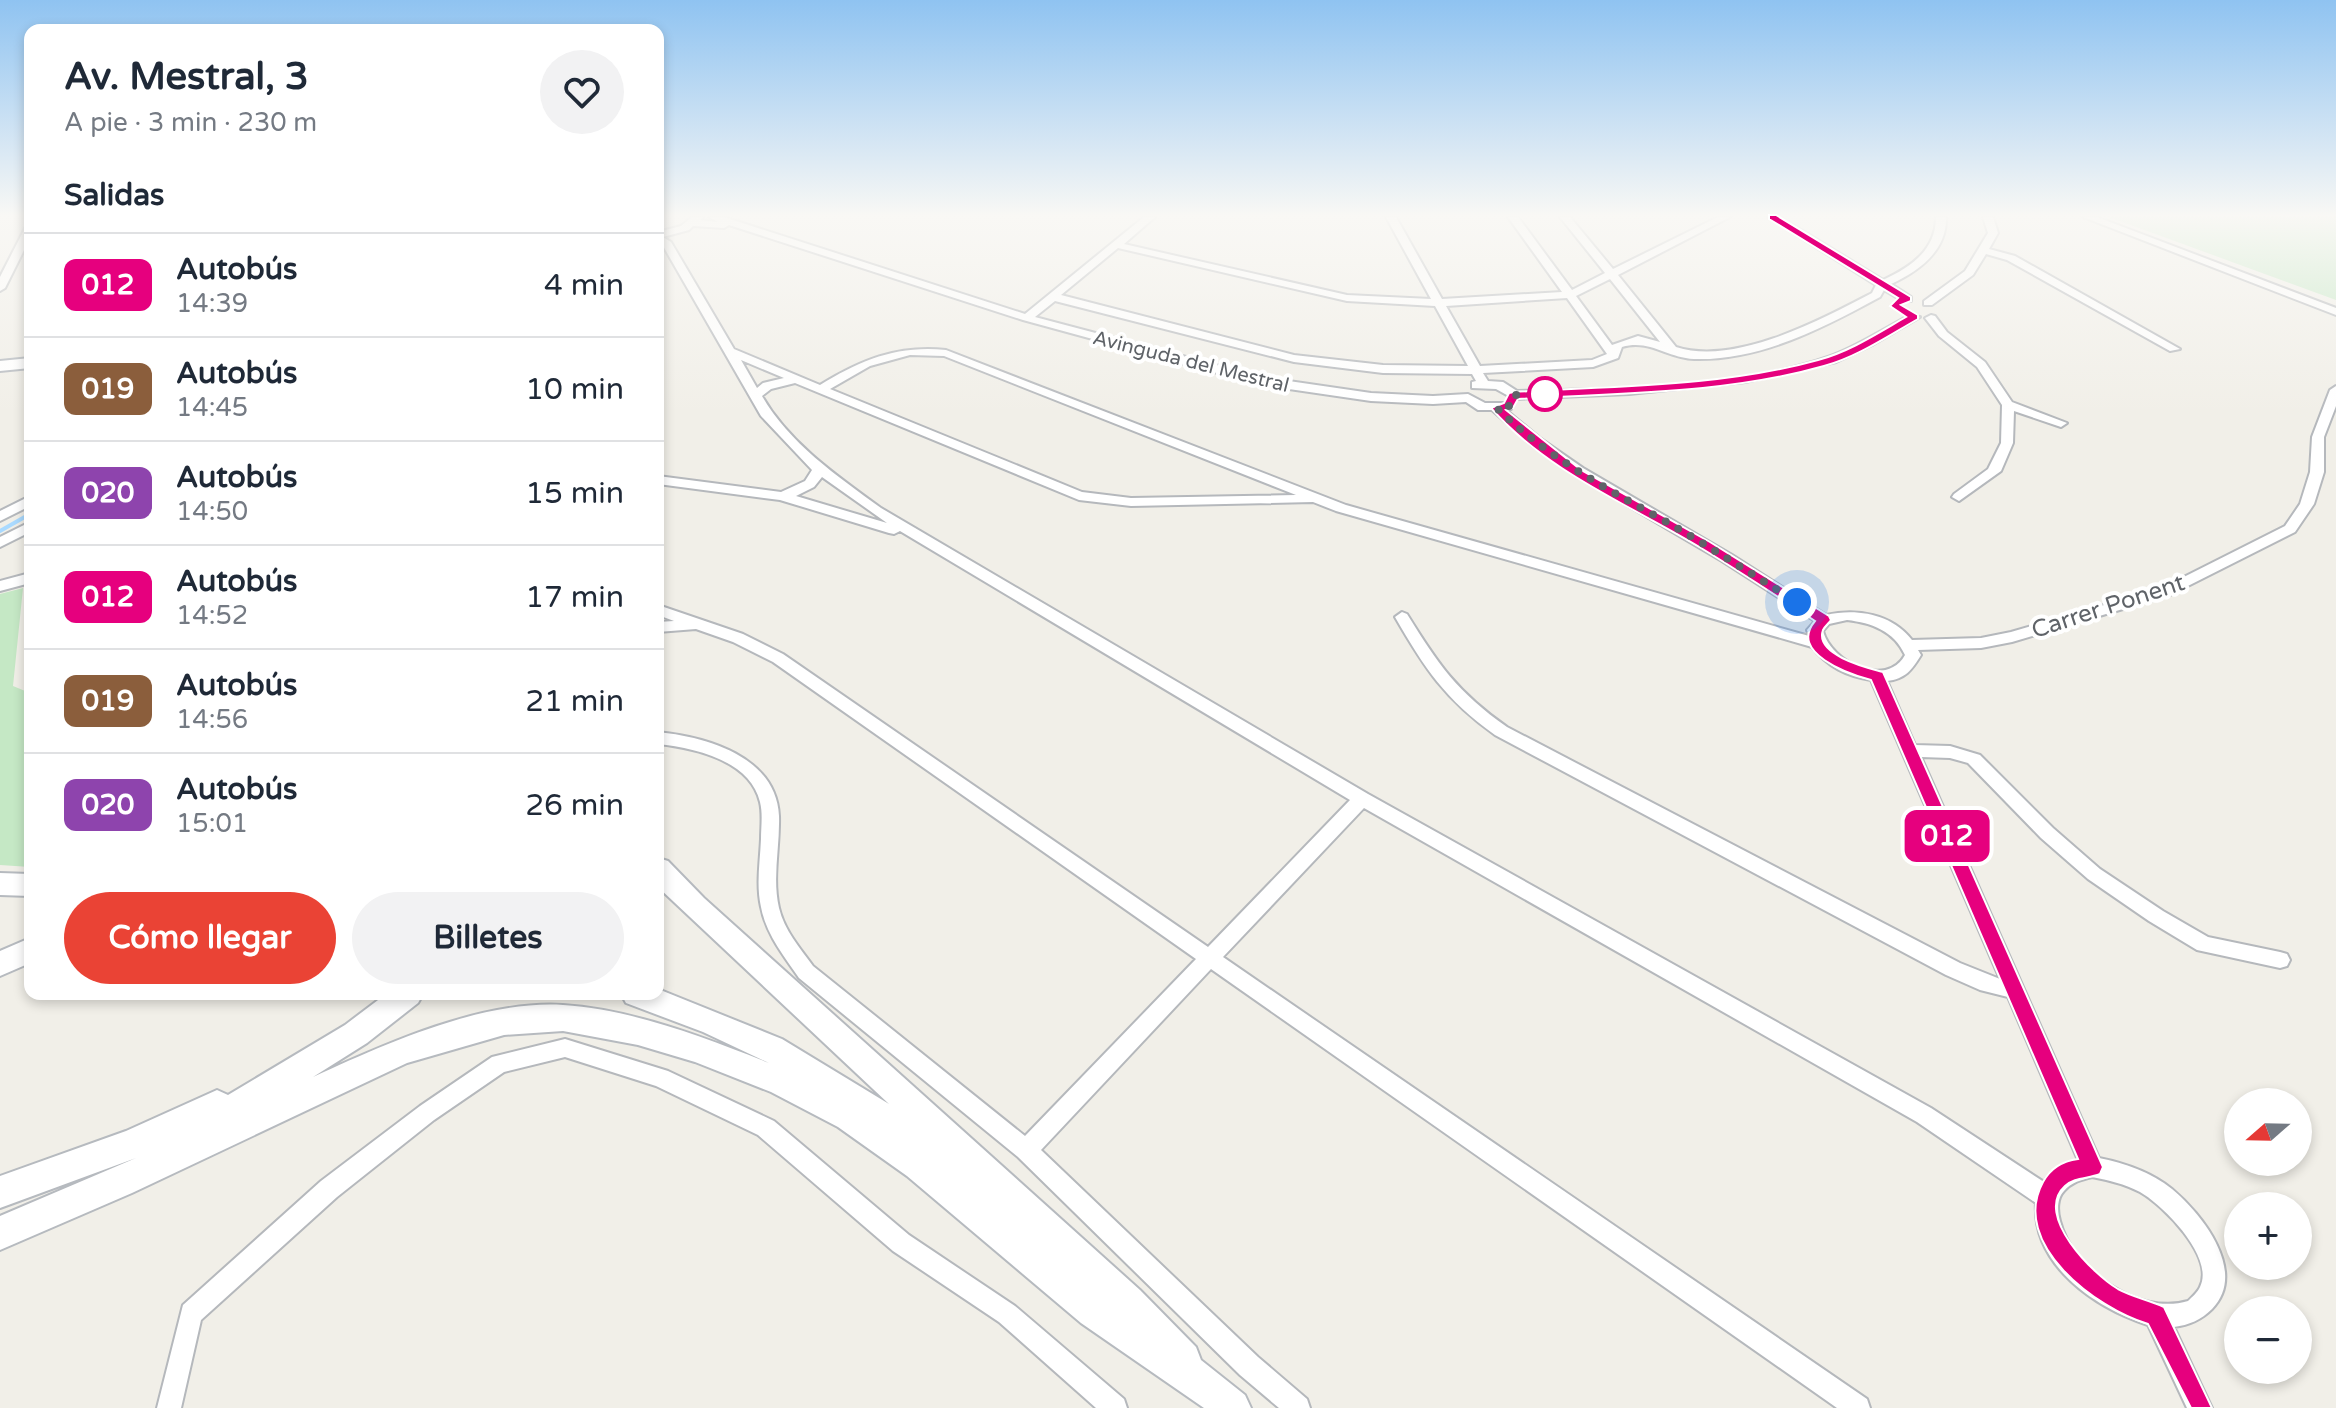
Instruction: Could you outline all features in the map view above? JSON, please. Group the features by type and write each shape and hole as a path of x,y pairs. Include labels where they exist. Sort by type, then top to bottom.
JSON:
{"main road":[{"path":"0,356 24,354"},
{"path":"0,366 24,364"},
{"path":"664,875 716,927 1128,1302 1219,1397"},
{"path":"0,884 24,885"},
{"path":"0,964 24,953"},
{"path":"0,1232 205,1126 317,1059 401,1000"},
{"path":"653,1000 698,1016 786,1056 919,1142 1029,1231 1219,1397"},
{"path":"0,1232 120,1182 401,1051 504,1022 563,1018 638,1032 698,1049 782,1082 849,1117 919,1165 1093,1311 1219,1397"},
{"path":"0,1192 133,1144 317,1059"}],"street":[{"path":"690,283 751,391 788,440 819,469 876,511 1362,799 1924,1115 2047,1197"},
{"name":"Avinguda del Mestral","path":"917,283 1027,318 1284,385 1395,399 1468,398 1476,405 1497,408"},
{"path":"1027,318 1071,283"},
{"path":"1278,283 1339,297 1380,302 1438,303 1570,295 1595,283"},
{"path":"1427,283 1483,383"},
{"path":"1561,283 1614,356"},
{"path":"1616,283 1673,351"},
{"path":"1877,283 1907,299 1928,303 1937,312 1931,318 1914,317 1896,306 1898,301 1907,299"},
{"name":"Avinguda del Mestral","path":"1054,297 1294,358 1383,369 1476,370 1604,362 1614,356 1617,345 1630,339 1657,342 1673,351 1707,355 1761,346 1792,336 1876,295 1886,283"},
{"path":"1928,303 1956,283"},
{"path":"2055,283 2174,349"},
{"path":"2260,283 2336,312"},
{"path":"1468,398 1469,388 1483,383 1499,385 1514,395 1705,384 1822,363 1914,317"},
{"path":"1931,318 1943,334 1981,365 2008,405 2007,443 1994,471 1959,497"},
{"path":"1899,325 1922,327 1943,334"},
{"path":"820,390 875,357 913,350 946,353 1319,500 1817,643"},
{"path":"728,351 1079,496 1131,502 1236,498 1319,500"},
{"path":"751,391 782,373"},
{"path":"751,391 796,379"},
{"name":"Carrer Ponent","path":"1909,645 1948,645 2012,637 2165,592 2290,529 2307,504 2317,472 2318,437 2336,390"},
{"path":"1497,408 1509,406 1514,395"},
{"path":"2008,405 2061,423"},
{"path":"1497,408 1536,443 1577,472 1706,545 1824,620"},
{"path":"782,496 807,486 817,477 819,469"},
{"path":"1236,498 1259,490 1258,476"},
{"path":"664,481 782,496 917,536"},
{"path":"798,500 818,495 835,481"},
{"path":"798,500 876,511"},
{"path":"0,517 24,503"},
{"path":"0,543 24,529"},
{"path":"0,586 24,580"},
{"path":"664,612 778,658 1858,1408"},
{"path":"1847,615 1876,620 1909,645 1913,655 1903,671 1877,676 1847,669 1824,653 1817,643 1815,630 1824,620 1847,615"},
{"path":"1402,617 1431,671 1469,709 1501,731 1953,969 1987,984 2017,991"},
{"path":"664,626 705,626"},
{"path":"1877,676 2092,1167"},
{"path":"664,739 715,748 745,768 767,798 770,834 766,874 770,909 784,942 806,972 1026,1150 1249,1366 1298,1408"},
{"path":"1909,751 1953,751 1974,759 2047,833 2094,874 2156,916 2204,944 2280,960"},
{"path":"1026,1150 1362,799"},
{"path":"169,1408 191,1313 329,1189 427,1113 499,1064 565,1048 661,1078 766,1128 901,1243 1007,1314 1115,1408"},
{"path":"2092,1167 2132,1177 2171,1201 2194,1227 2209,1255 2214,1273 2212,1289 2205,1302 2193,1311 2176,1316 2156,1315 2131,1308 2106,1295 2084,1278 2065,1257 2046,1215 2047,1197 2055,1180 2071,1170 2092,1167"},
{"path":"2156,1315 2200,1408"}],"green space":[{"path":"2289,283 2336,283 2336,300"},
{"path":"23,588 13,686 24,691 24,867 0,865 0,594"}],"waterway":[{"path":"0,531 24,517"}],"bus line":[{"name":"012","path":"1877,283 1907,299 1898,301 1896,306 1914,317 1868,343 1822,363 1705,384 1514,395 1509,406 1497,408 1536,443 1577,472 1706,545 1824,620 1818,624 1815,636 1824,653 1847,669 1877,676 2092,1167 2071,1170 2055,1180 2047,1197 2046,1215 2053,1236 2065,1257 2084,1278 2106,1295 2131,1308 2156,1315 2200,1408"}],"route":[{"path":"1545,394 1514,395 1509,406 1497,408 1536,443 1577,472 1706,545 1797,602"}]}
